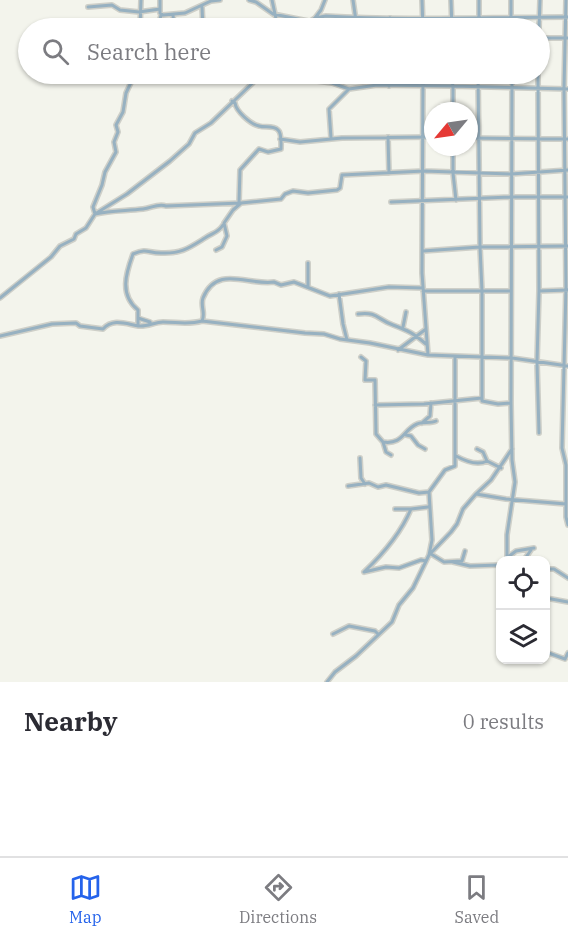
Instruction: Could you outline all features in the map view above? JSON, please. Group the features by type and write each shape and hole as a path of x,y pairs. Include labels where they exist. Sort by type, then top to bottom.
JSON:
{"street":[{"path":"141,0 141,18"},
{"path":"160,0 160,18"},
{"path":"161,15 185,13 202,7 206,2 220,0"},
{"path":"249,0 256,2 275,16 287,18"},
{"path":"272,0 275,16"},
{"path":"315,18 325,0"},
{"path":"353,0 357,18"},
{"path":"422,0 423,18"},
{"path":"451,0 452,17"},
{"path":"479,0 479,17"},
{"path":"511,0 511,17"},
{"path":"540,0 540,17"},
{"path":"566,0 567,328 562,448 566,465 566,521 568,525"},
{"path":"88,7 112,5 124,10 141,12 160,9"},
{"path":"202,7 203,18"},
{"path":"315,18 342,16 352,18"},
{"path":"370,18 567,17"},
{"path":"550,38 567,38"},
{"path":"95,214 93,207 105,172 116,152 114,142 118,132 116,125 123,112 130,84"},
{"path":"0,298 51,257 60,246 74,239 76,234 86,228 95,214 135,189 189,144 195,133 211,123 251,84"},
{"path":"337,84 349,89"},
{"path":"453,84 453,102"},
{"path":"477,84 480,138 482,398 485,403 511,403"},
{"path":"537,84 539,433"},
{"path":"331,138 329,109 349,89 354,87 423,85 566,89"},
{"path":"423,85 423,289 428,355"},
{"path":"508,556 507,535 513,499 510,291 512,87"},
{"path":"138,326 138,310 133,305 125,286 133,254 146,250 161,253 188,250 208,236 216,234 240,203 240,170 259,149 268,152 280,150 280,130 252,123 232,101"},
{"path":"388,137 389,172"},
{"path":"280,139 300,142 331,138 423,137"},
{"path":"480,138 567,139"},
{"path":"453,156 456,200"},
{"path":"95,214 106,211 144,209 160,204 166,206 240,203 281,199 293,191 308,193 337,190 340,188 342,175 424,171 511,174 567,170"},
{"path":"391,202 567,197"},
{"path":"216,250 222,247 226,238 224,223"},
{"path":"423,251 480,247 567,246"},
{"path":"308,263 308,286"},
{"path":"202,321 203,298 210,285 219,280 238,278 274,282 279,285 294,282 329,296 389,287 510,291"},
{"path":"539,291 567,290"},
{"path":"339,294 347,340"},
{"path":"358,314 370,312 392,325 403,327 427,345"},
{"path":"403,327 406,312"},
{"path":"138,318 151,323"},
{"path":"134,324 138,318"},
{"path":"0,336 52,324 76,323 79,326 100,329 111,322 138,326 162,322 191,324 202,321 324,334 428,355 512,358 566,366"},
{"path":"398,350 426,329"},
{"path":"430,555 432,540 428,507 429,492 445,470 455,467 455,356"},
{"path":"361,357 366,361 365,380 375,380 376,434 383,442 387,453 391,455"},
{"path":"503,404 508,400 511,391"},
{"path":"375,405 406,405 482,398"},
{"path":"422,423 430,416 431,403"},
{"path":"383,442 394,442 405,435 415,424 436,421"},
{"path":"405,435 410,436 425,449"},
{"path":"327,682 335,672 356,656 394,619 397,608 413,588 426,561 457,524 462,509 491,480 513,448"},
{"path":"477,449 483,452 487,461 501,468"},
{"path":"456,456 465,461 480,464 487,461"},
{"path":"360,458 361,478 365,484"},
{"path":"348,486 369,483 378,487 386,485 419,493 429,492"},
{"path":"476,494 501,499 567,504"},
{"path":"395,509 428,507"},
{"path":"411,509 402,529 364,572 386,567 399,568 420,560 426,561"},
{"path":"509,553 532,549 527,556"},
{"path":"453,562 464,560 465,551"},
{"path":"430,555 442,561 470,566 496,565"},
{"path":"550,569 568,578"},
{"path":"550,599 568,602"},
{"path":"333,634 349,626 375,631 378,634"},
{"path":"550,653 565,659 568,653"}]}
